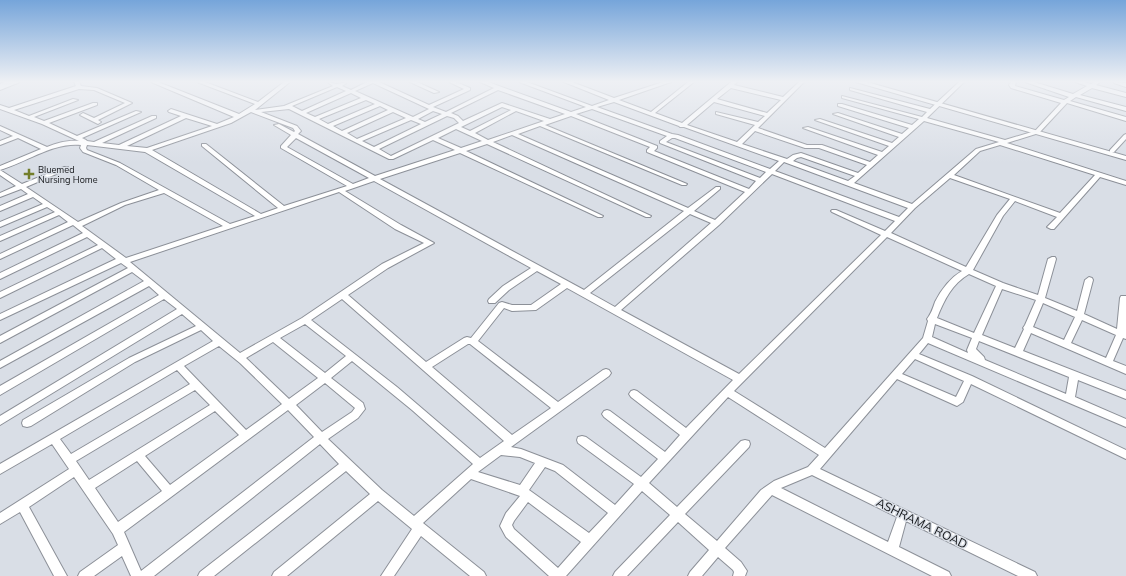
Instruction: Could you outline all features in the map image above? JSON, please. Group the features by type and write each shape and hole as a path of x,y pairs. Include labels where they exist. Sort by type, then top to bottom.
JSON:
{"main road":[{"path":"958,109 1126,156"},
{"path":"1039,131 1126,156"}],"street":[{"path":"6,109 44,123 84,141 85,143"},
{"path":"30,117 51,109"},
{"path":"44,123 82,109"},
{"path":"94,120 117,109"},
{"path":"220,109 240,117"},
{"path":"147,150 217,126 240,117 254,109"},
{"path":"250,112 269,109"},
{"path":"293,109 359,140 391,158 494,109"},
{"path":"302,113 312,109"},
{"path":"315,120 341,109"},
{"path":"329,126 369,109"},
{"path":"359,140 429,109"},
{"path":"433,109 456,117 463,124"},
{"path":"375,149 455,109"},
{"path":"469,134 516,109 550,121"},
{"path":"556,109 655,147"},
{"path":"0,317 124,260 584,109"},
{"path":"594,109 671,136 676,136 900,220"},
{"path":"637,109 682,126 850,182 913,206"},
{"path":"651,114 658,109"},
{"path":"682,126 703,109"},
{"path":"747,109 769,115"},
{"path":"738,145 774,109"},
{"path":"853,109 912,127"},
{"path":"888,109 1002,142 1126,183"},
{"path":"922,109 930,111"},
{"path":"850,182 933,109"},
{"path":"542,462 506,526 510,534 558,576 709,410 913,206 978,150 1039,131 1060,109"},
{"path":"1090,109 1126,119"},
{"path":"343,133 393,110 425,124"},
{"path":"171,111 217,126"},
{"path":"77,138 138,112"},
{"path":"250,112 295,135 740,379"},
{"path":"718,113 802,145 808,147 820,146 871,164"},
{"path":"836,114 903,136"},
{"path":"83,115 107,125"},
{"path":"119,147 186,116"},
{"path":"95,144 154,117"},
{"path":"818,120 893,145"},
{"path":"538,124 684,184"},
{"path":"456,127 648,216"},
{"path":"0,128 46,150"},
{"path":"806,128 882,154"},
{"path":"512,133 716,223"},
{"path":"295,135 283,147 352,186"},
{"path":"0,143 18,136"},
{"path":"671,136 649,151 749,191"},
{"path":"1112,151 1126,136"},
{"path":"434,138 600,216"},
{"path":"0,168 46,150 72,142 147,150 260,216"},
{"path":"662,142 761,181"},
{"path":"85,143 83,148 85,151 118,164 228,226"},
{"path":"204,145 282,208"},
{"path":"796,156 795,150 802,145"},
{"path":"615,311 716,223 770,172 785,161 796,156 807,156 859,175"},
{"path":"0,195 66,168"},
{"path":"0,172 60,212 124,260 218,342 239,358 289,405 378,494 480,576"},
{"path":"1051,227 1099,174"},
{"path":"948,175 1061,216"},
{"path":"0,182 9,178"},
{"path":"584,294 718,188"},
{"path":"0,257 123,204 165,190"},
{"path":"239,358 305,320 385,266 430,243 398,227 340,190"},
{"path":"0,209 34,194"},
{"path":"694,576 771,489 778,484 812,470 914,355 927,339 931,319 943,296 961,274 968,271 1000,215 1014,198"},
{"path":"0,225 48,204"},
{"path":"834,211 1000,285 1041,299 1123,335"},
{"path":"0,239 60,212"},
{"path":"0,276 89,233"},
{"path":"0,295 103,244"},
{"path":"1018,352 1041,299 1052,259"},
{"path":"492,300 506,288 537,267"},
{"path":"0,340 133,268"},
{"path":"1066,345 1080,315 1089,280"},
{"path":"0,365 149,282"},
{"path":"473,342 502,305 512,308 533,308 567,284"},
{"path":"988,365 970,350 978,336 1000,285"},
{"path":"0,391 165,295"},
{"path":"342,295 511,441"},
{"path":"1108,362 1123,335 1124,298"},
{"path":"0,421 182,310"},
{"path":"931,319 978,336 1126,395"},
{"path":"305,320 442,429 480,464"},
{"path":"26,423 132,360 202,327"},
{"path":"1028,328 1126,370"},
{"path":"144,576 322,438 355,415 360,409 360,406 274,338"},
{"path":"927,339 1126,423"},
{"path":"426,367 467,340 473,342 557,407"},
{"path":"0,469 218,342"},
{"path":"914,355 969,379 1126,455"},
{"path":"117,530 289,405 352,356"},
{"path":"178,365 246,436"},
{"path":"387,576 417,525 469,474 480,464 557,407 606,373"},
{"path":"1070,400 1074,374"},
{"path":"896,375 957,402 960,399 969,379"},
{"path":"69,460 196,385"},
{"path":"727,392 827,454"},
{"path":"634,394 687,434"},
{"path":"87,487 217,405"},
{"path":"607,414 665,458"},
{"path":"54,438 117,530 137,576"},
{"path":"582,440 642,484 718,549 741,571 739,576"},
{"path":"619,576 745,444"},
{"path":"499,450 521,454 559,468 616,512"},
{"path":"138,455 169,492"},
{"path":"204,576 347,464"},
{"path":"0,519 76,470"},
{"name":"ASHRAMA ROAD","path":"812,470 1031,576"},
{"path":"469,474 524,493 590,540"},
{"path":"771,489 945,576"},
{"path":"278,576 378,494"},
{"path":"22,505 61,576"},
{"path":"892,549 903,514"},
{"path":"84,576 124,547"}],"place":[{"name":"Bluemed Nursing Home","path":"29,174"}]}
